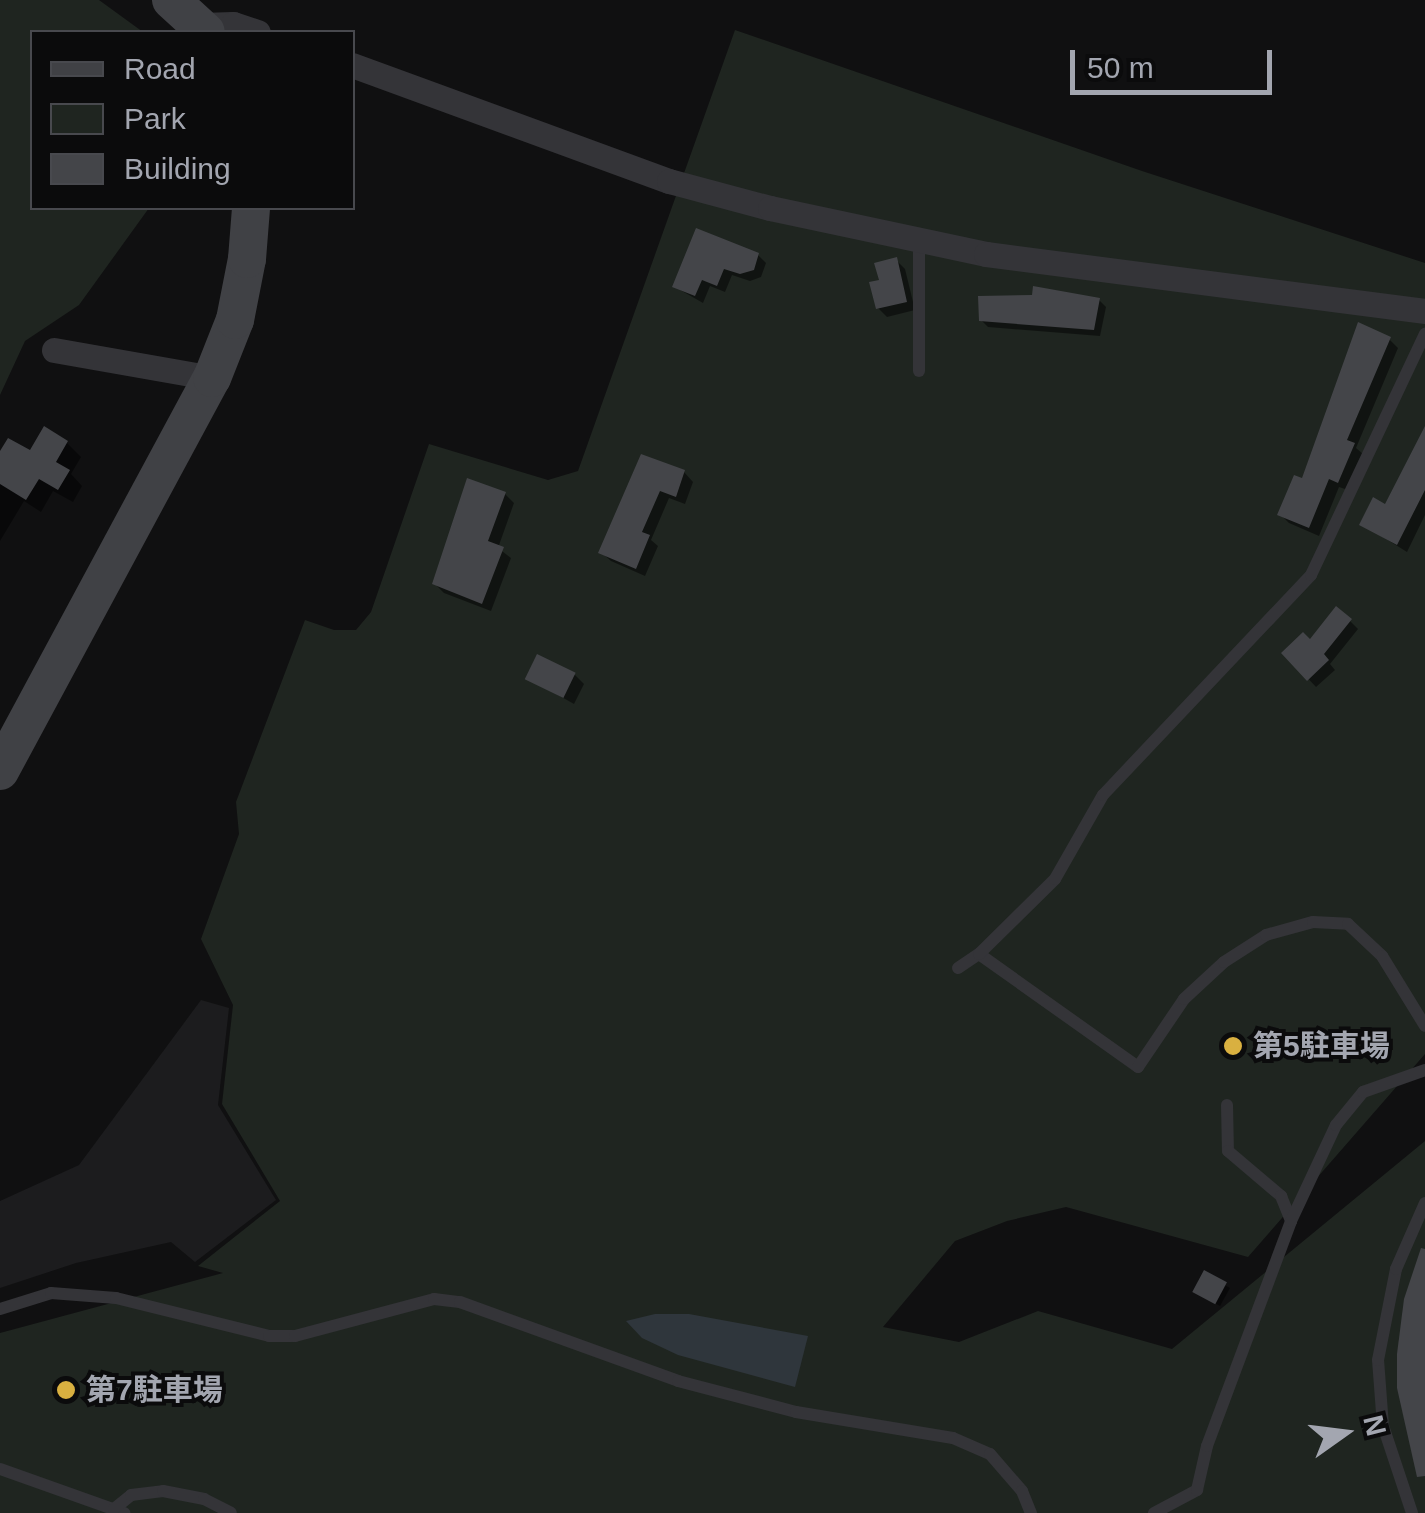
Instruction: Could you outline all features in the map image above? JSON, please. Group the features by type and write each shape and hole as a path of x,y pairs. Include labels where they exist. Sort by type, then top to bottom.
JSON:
{"street":[{"path":"171,0 204,29 233,24 252,30"},
{"path":"355,66 669,181 770,208 986,254 1425,312"},
{"path":"6,748 212,378 234,320 247,259 251,210"},
{"path":"54,350 212,378"}],"lane":[{"path":"919,240 919,371"},
{"path":"958,968 978,954 1055,879 1104,795 1311,575 1425,334"},
{"path":"978,954 1138,1067 1184,999 1224,962 1266,935 1313,922 1348,924 1382,956 1425,1026"},
{"path":"1154,1513 1197,1490 1206,1446 1292,1221 1336,1125 1363,1092 1425,1070"},
{"path":"1227,1105 1228,1151 1281,1196 1292,1221"},
{"path":"1412,1513 1383,1426 1378,1360 1396,1269 1425,1202"},
{"path":"0,1309 51,1293 116,1298 269,1336 295,1336 434,1299 460,1302 546,1331 601,1356 697,1386 796,1412 953,1438 990,1454 1022,1490 1031,1513"},
{"path":"0,1469 119,1511 130,1495 162,1491 204,1499 232,1513"}],"shaded area":[{"path":"201,1000 229,1008 218,1105 276,1200 195,1262 171,1242 76,1263 0,1288 0,1201 79,1165"},
{"path":"655,1314 689,1314 808,1336 795,1387 678,1355 642,1338 626,1321"}],"green space":[{"path":"0,0 99,0 140,30 30,30 30,210 148,210 79,305 25,341 0,395"},
{"path":"735,30 1142,171 1425,263 1425,1054 1248,1257 1066,1207 1007,1221 955,1241 883,1327 959,1342 1038,1311 1172,1349 1425,1141 1425,1513 0,1513 0,1333 223,1273 198,1266 280,1201 222,1104 233,1005 201,939 239,834 236,802 305,620 334,630 356,630 371,612 429,444 548,480 578,471"}],"building":[{"path":"696,228 759,253 754,270 740,274 724,269 717,286 702,280 695,296 672,287"},
{"path":"897,257 907,302 876,309 869,282 879,280 874,263"},
{"path":"1033,286 1100,298 1094,330 979,321 978,296 1032,295"},
{"path":"1358,322 1391,337 1347,440 1355,443 1338,483 1329,479 1309,528 1277,515 1294,475 1302,478"},
{"path":"44,426 68,441 56,462 70,470 58,490 39,479 26,500 0,484 0,451 8,438 30,450"},
{"path":"1425,426 1425,490 1397,545 1359,525 1373,497 1385,504"},
{"path":"641,454 685,470 676,497 660,491 642,532 650,535 636,569 598,553"},
{"path":"467,478 506,492 488,541 504,547 482,604 432,584"},
{"path":"1336,606 1352,619 1324,654 1329,660 1307,681 1281,653 1303,632 1310,639"},
{"path":"537,654 576,673 563,698 525,679"},
{"path":"1421,1248 1425,1249 1425,1476 1417,1477 1397,1388 1397,1354 1404,1299"},
{"path":"1204,1270 1227,1282 1215,1304 1192,1292"}],"place":[{"name":"第5駐車場","path":"1233,1046"},
{"name":"第7駐車場","path":"66,1390"}]}
